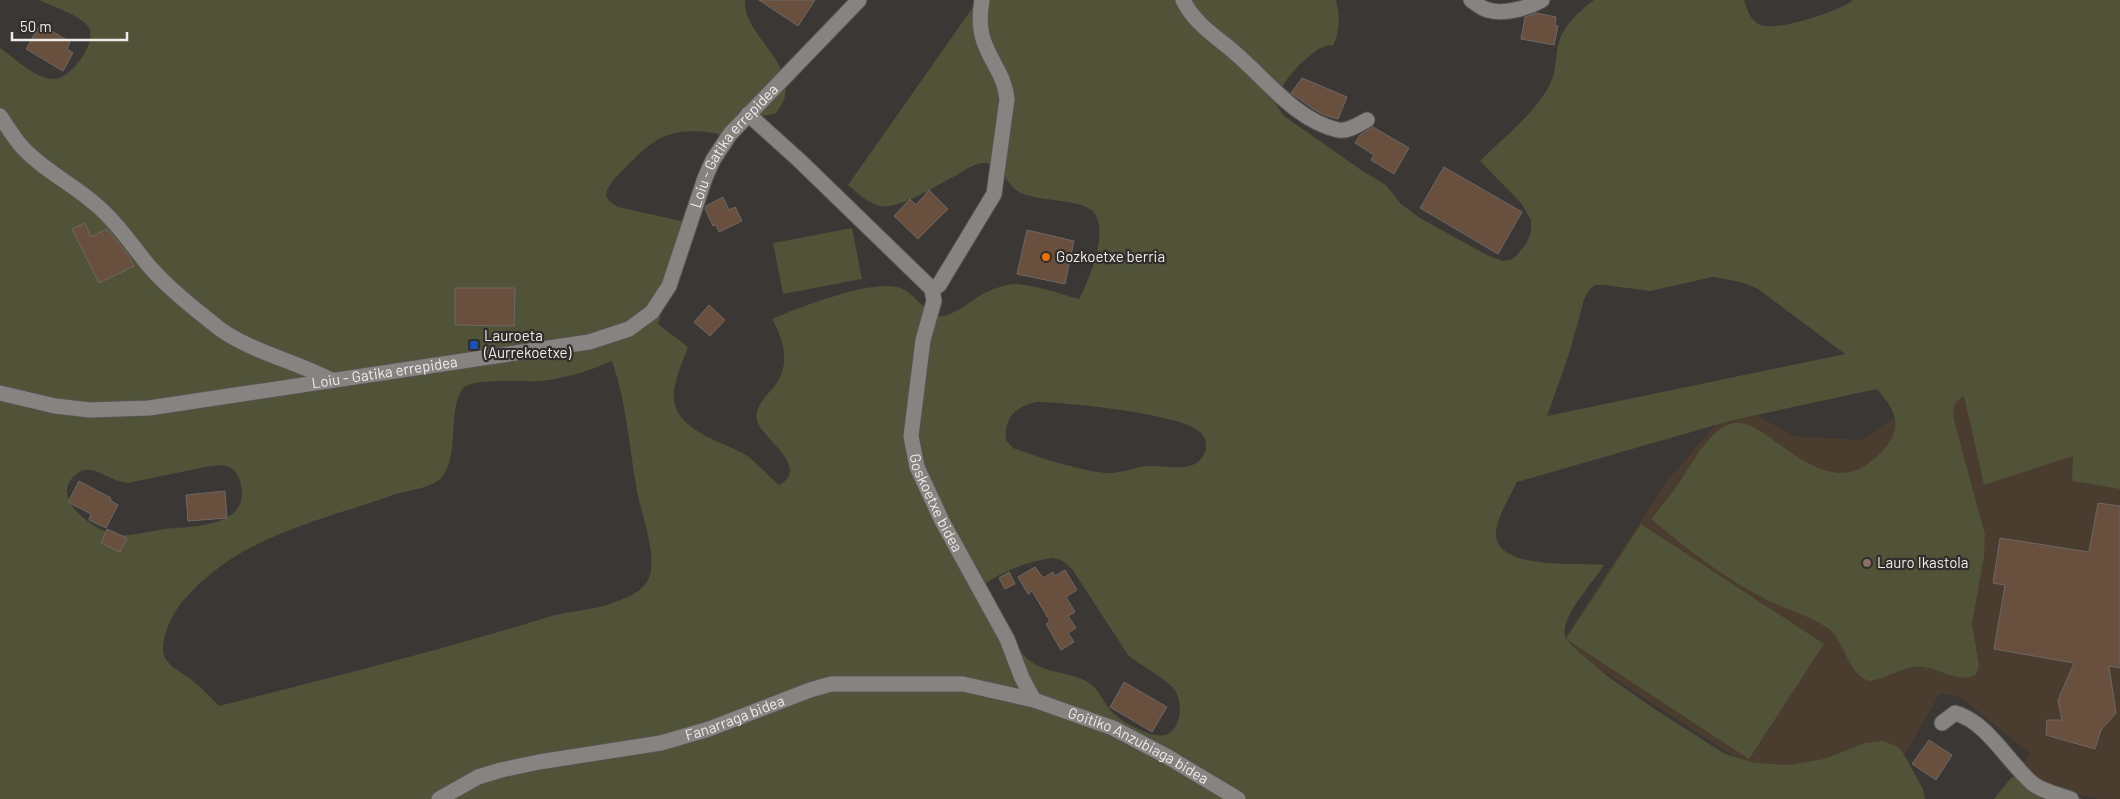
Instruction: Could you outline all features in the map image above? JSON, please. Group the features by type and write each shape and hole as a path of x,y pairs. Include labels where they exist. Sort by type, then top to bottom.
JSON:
{"street":[{"name":"Loiu - Gatika errepidea","path":"0,393 55,406 90,410 149,408 589,342 629,329 652,312 669,286 702,185 713,160 730,134 860,0"},
{"path":"748,114 800,161 932,289 939,285 994,194 1007,98 1006,86 986,48 981,32 982,0"},
{"path":"1183,0 1194,18 1208,32 1234,52 1292,106 1321,124 1340,130 1353,127 1367,120"},
{"path":"1471,0 1488,10 1508,11 1530,6 1542,0"},
{"path":"0,116 21,146 41,164 94,202 120,227 150,267 181,297 222,330 331,380"},
{"name":"Goskoetxe bidea","path":"932,289 934,301 923,340 911,436 917,467 942,521 1007,639 1022,678 1034,700"},
{"name":"Fanarraga bidea","path":"439,799 478,777 501,770 539,762 661,743 709,728 831,684 963,684 1034,700"},
{"name":"Goitiko Anzubiaga bidea","path":"1034,700 1113,728 1168,757 1238,799"},
{"path":"1942,723 1955,713 1965,715 2000,748 2033,784 2071,799"}],"shaded area":[{"name":"Lauro Ikastola","path":"2120,315 2120,799 2098,799 2077,795 2043,784 2022,765 2030,754 1962,698 1940,693 1879,799 1747,765 1561,644 1666,482 1735,402 1793,436 1862,440 2043,320"}],"green space":[{"path":"39,0 745,0 746,12 751,24 782,70 785,96 780,108 775,114 760,116 732,138 692,131 663,137 646,148 619,174 610,184 606,196 610,202 618,207 690,223 658,324 688,347 675,385 675,404 680,415 698,432 744,454 779,485 788,478 790,470 787,461 782,452 760,427 757,420 760,405 781,376 783,368 784,351 772,319 834,296 884,286 903,289 937,316 943,316 959,310 987,292 1012,284 1039,288 1079,299 1088,279 1097,252 1099,238 1099,225 1095,215 1088,208 1080,205 1038,198 1021,193 1012,186 995,166 990,164 981,163 974,165 919,195 888,206 871,203 848,185 978,0 1336,0 1339,23 1333,46 1328,45 1318,49 1300,64 1279,92 1275,103 1284,116 1364,172 1386,185 1401,204 1420,218 1487,255 1502,261 1515,257 1526,244 1531,232 1531,220 1521,203 1480,161 1534,108 1552,79 1562,35 1570,22 1594,0 1744,0 1754,21 1761,25 1780,26 1822,15 1853,0 2120,0 2120,489 2072,481 2073,456 1984,485 1964,396 1958,400 1954,405 1954,420 1985,535 1984,556 1972,624 1979,666 1976,674 1964,678 1930,668 1917,667 1870,681 1857,673 1835,635 1829,629 1814,620 1763,598 1734,581 1691,551 1651,519 1675,489 1708,440 1726,426 1735,423 1755,428 1807,463 1820,468 1832,472 1845,473 1858,470 1881,452 1894,433 1895,421 1892,409 1877,389 1733,420 1517,482 1498,522 1496,535 1500,547 1510,554 1525,560 1560,564 1604,565 1571,611 1565,631 1566,639 1573,647 1610,678 1725,754 1755,763 1788,765 1824,759 1865,743 1883,741 1896,746 1902,751 1923,789 1925,799 0,799 0,48 39,75 53,79 60,78 74,68 80,60 86,51 90,35 89,28 80,19","holes":["1713,277 1741,282 1758,289 1845,354 1547,416 1569,354 1584,300 1589,290 1595,285 1604,285 1650,291","612,361 621,393 637,491 648,536 651,571 645,585 636,593 607,605 555,615 425,653 219,706 191,679 171,665 165,658 163,649 164,639 170,621 177,609 196,587 227,562 249,548 296,527 436,482 444,474 449,463 452,451 455,410 458,397 464,387 490,381 550,380 595,368","1037,402 1097,407 1123,410 1171,420 1200,432 1205,440 1206,450 1199,461 1187,467 1148,466 1112,473 1077,468 1013,448 1006,440 1009,419 1017,410","222,465 235,471 241,485 241,499 237,510 228,517 203,525 125,535 111,533 91,524 81,516 69,499 67,490 73,477 85,470 96,471 117,481 128,483","1053,558 1063,561 1072,569 1128,655 1174,689 1179,700 1180,713 1173,731 1168,734 1157,735 1134,727 1114,714 1090,683 1071,675 1036,665 1015,645 983,586 998,576 1035,561"]},
{"path":"852,228 862,279 783,294 773,243"},
{"path":"1641,524 1824,644 1749,759 1566,639"},
{"path":"2020,774 2034,776 2083,799 1994,799 2011,778"}],"building":[{"path":"759,0 815,0 798,26"},
{"path":"1536,13 1556,17 1555,26 1558,26 1554,45 1521,39 1525,17"},
{"path":"39,26 44,29 45,27 70,42 67,49 73,53 63,71 26,49"},
{"path":"1302,78 1347,97 1338,119 1313,109 1291,93"},
{"path":"1373,127 1409,148 1394,174 1371,160 1374,155 1355,143 1360,135"},
{"path":"1444,167 1522,212 1498,254 1420,208"},
{"path":"929,190 948,209 918,239 894,216 910,199 916,205"},
{"path":"723,197 729,210 735,207 742,221 719,232 716,225 713,226 705,209 706,206"},
{"path":"85,223 91,237 107,229 128,255 134,266 99,283 72,229"},
{"name":"Gozkoetxe berria","path":"1027,230 1074,241 1065,284 1017,274"},
{"path":"455,288 515,288 514,326 455,325"},
{"path":"709,305 725,320 710,336 694,322"},
{"path":"79,481 111,498 110,500 118,505 106,528 89,520 91,514 68,502"},
{"path":"225,491 227,518 188,521 186,495"},
{"path":"2098,503 2120,506 2120,668 2109,666 2116,713 2101,730 2095,749 2046,735 2047,720 2062,720 2058,700 2074,663 1994,649 2005,585 1993,583 2000,538 2089,552"},
{"path":"107,529 127,538 120,552 101,543"},
{"path":"1035,567 1043,578 1053,572 1055,576 1065,570 1077,590 1066,597 1075,612 1068,616 1076,628 1068,633 1074,642 1061,650 1046,624 1050,621 1032,591 1028,594 1018,577"},
{"path":"1009,572 1015,584 1005,589 999,578"},
{"path":"1124,682 1167,707 1152,732 1110,707"},
{"path":"1929,740 1952,755 1936,780 1912,764"}],"place":[{"name":"Gozkoetxe berria","path":"1046,257"},
{"name":"Lauroeta (Aurrekoetxe)","path":"474,345"},
{"name":"Lauro Ikastola","path":"1867,563"}]}
